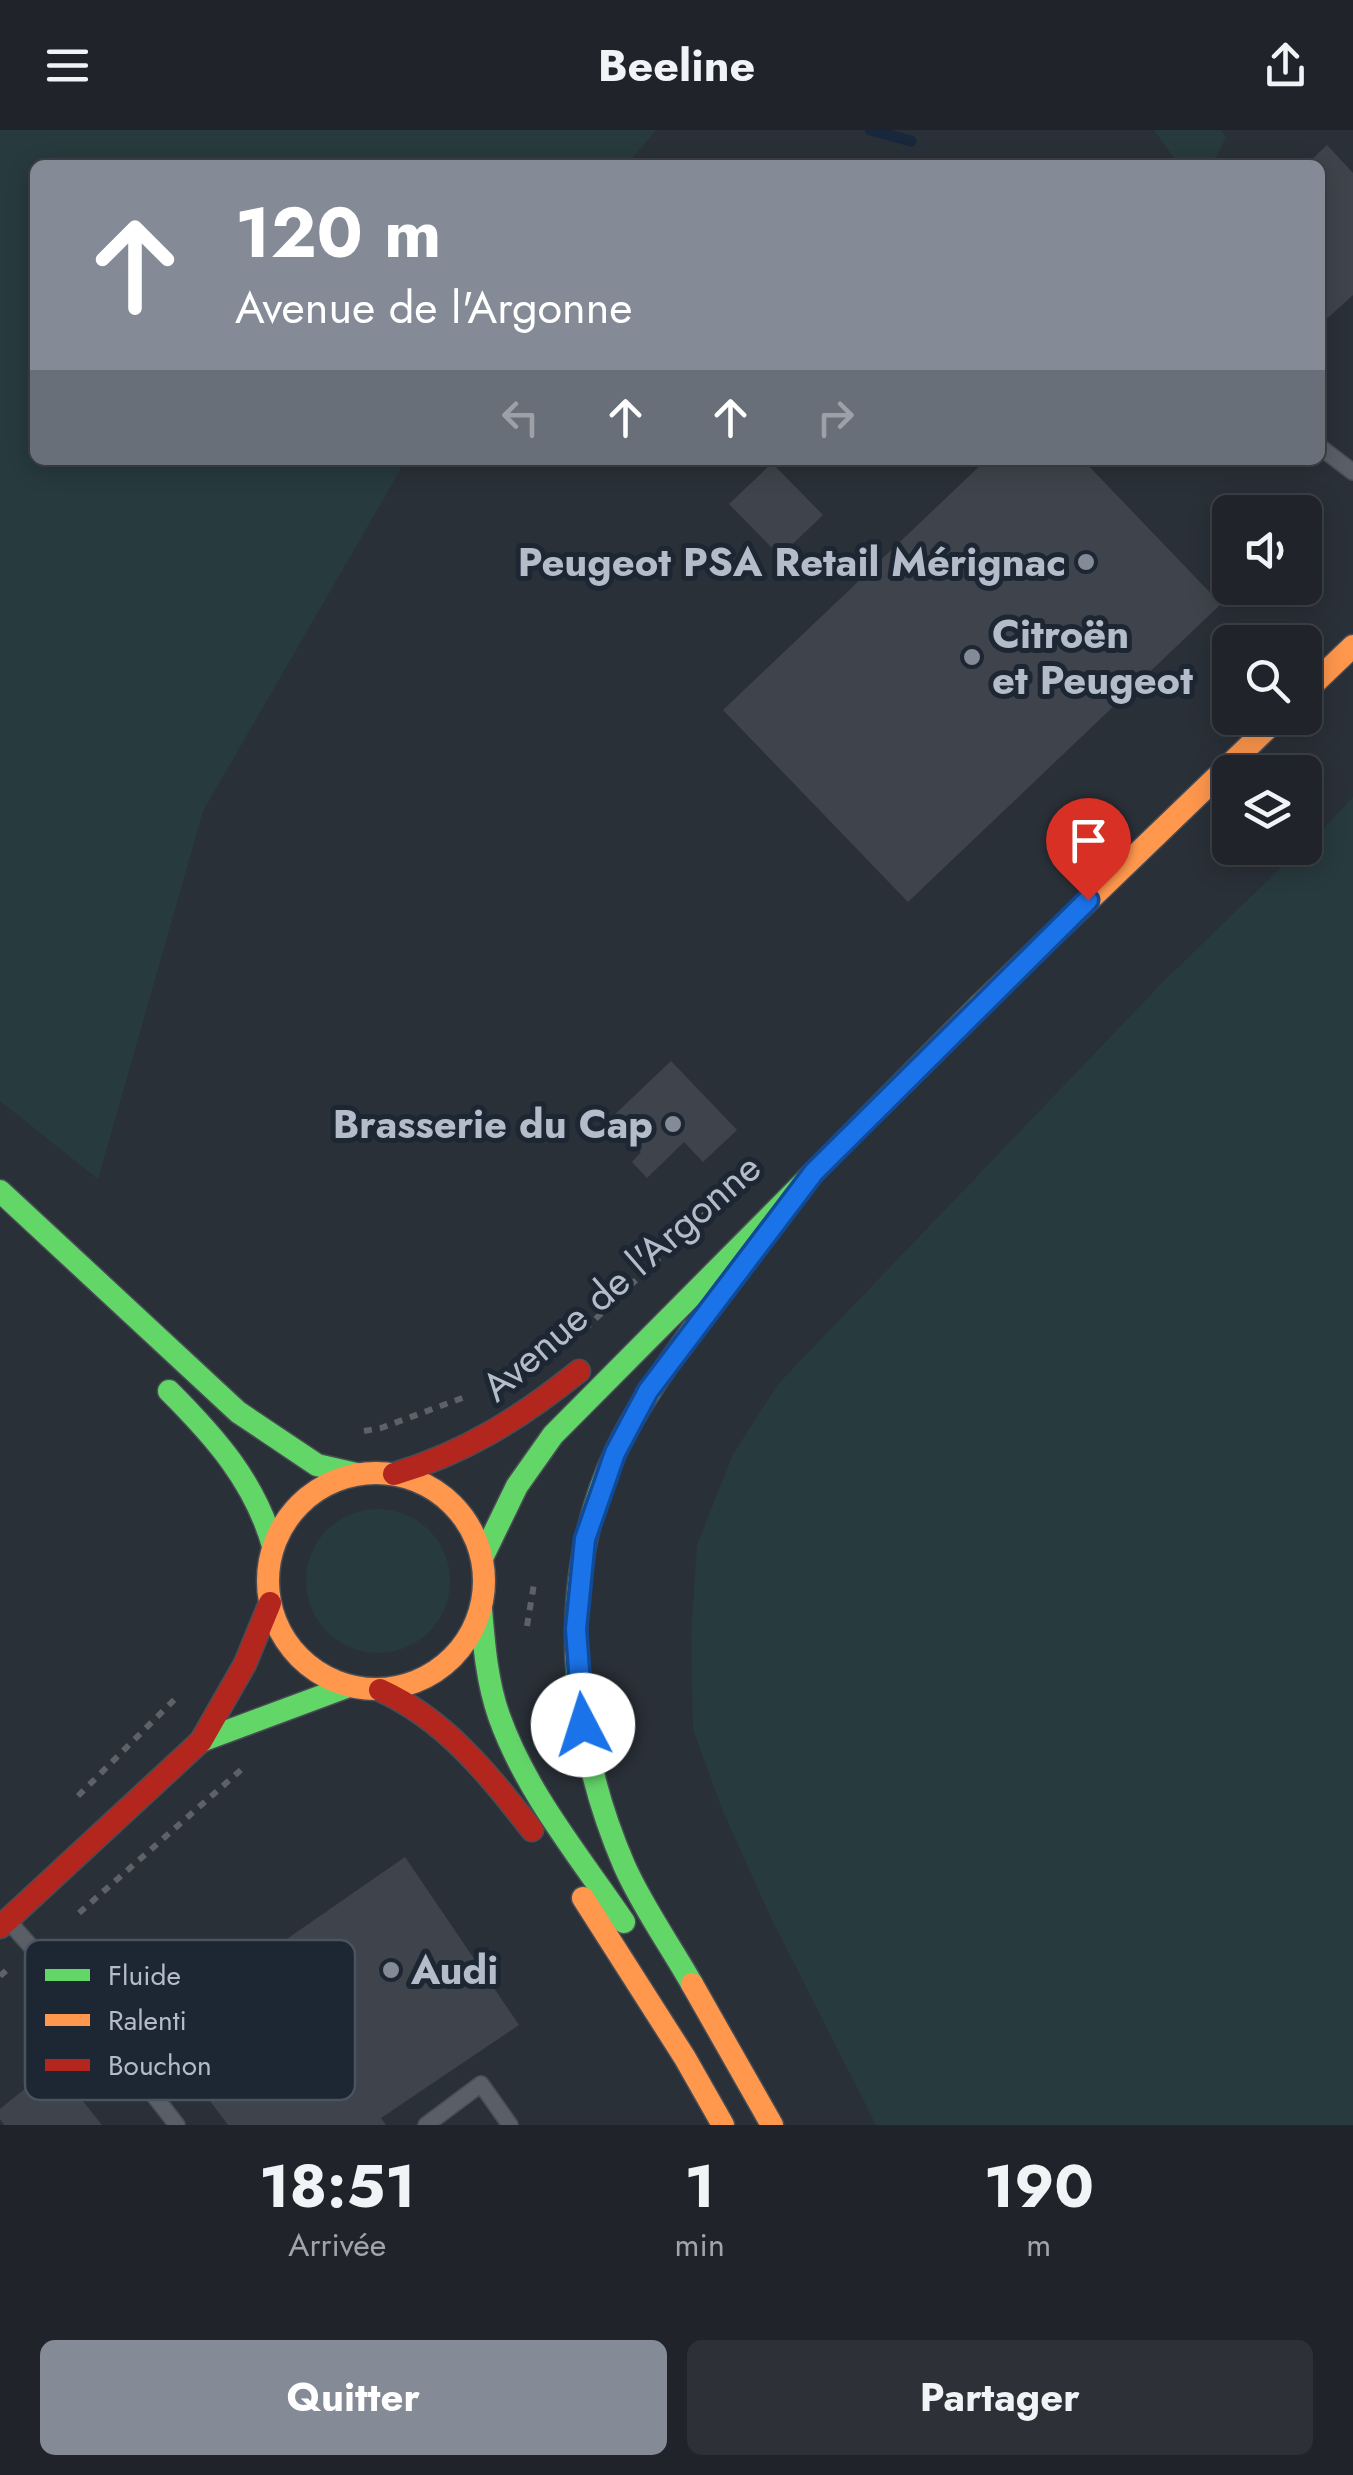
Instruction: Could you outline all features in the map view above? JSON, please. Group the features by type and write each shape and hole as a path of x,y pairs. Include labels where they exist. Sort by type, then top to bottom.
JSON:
{"main road":[{"path":"1322,676 1353,646"},
{"name":"Avenue de l'Argonne","path":"482,1558 516,1486 553,1435 1033,952 1260,735"},
{"name":"Avenue de l'Argonne","path":"690,1265 879,1107"},
{"path":"772,2125 625,1867 592,1774 583,1725 576,1629 585,1539 615,1453 648,1391 814,1172"},
{"path":"0,1191 238,1412 317,1465 356,1474 394,1474 417,1480 455,1506 472,1530 482,1558 485,1660 491,1690 512,1747 532,1784 714,2056 753,2125"},
{"name":"Avenue de l'Argonne","path":"394,1474 436,1463 477,1445 531,1410 592,1358"},
{"path":"158,1380 208,1430 251,1486 266,1516 273,1546"},
{"path":"356,1474 329,1483 305,1499 286,1521 273,1546 268,1574 270,1603 280,1631 297,1656 320,1674 349,1686 380,1690 405,1699 425,1713 518,1812 593,1912 721,2123"},
{"path":"4,1924 201,1741 244,1664 270,1603"},
{"path":"380,1690 414,1683 444,1666 467,1641 481,1609"},
{"path":"201,1741 349,1686"}],"lane":[{"path":"1325,451 1353,472"},
{"path":"4,1924 25,1941"},
{"path":"426,2125 482,2084 510,2125"},
{"path":"158,2100 177,2125"}],"path":[{"path":"74,1800 188,1686"},
{"path":"77,1915 245,1767"},
{"path":"0,1976 25,1955"}],"green space":[{"path":"0,130 656,130 631,160 30,160 30,465 403,465 203,811 98,1179 0,1101"},
{"path":"1154,130 1221,130 1226,137 1214,160 1175,160"},
{"path":"1353,797 1353,2125 876,2125 771,1918 722,1809 693,1729 691,1637 697,1545 733,1454 779,1383 1164,981 1283,865 1322,865 1322,830"},
{"path":"378,1509 406,1514 429,1530 445,1553 450,1581 445,1609 429,1632 406,1648 378,1653 350,1648 327,1632 311,1609 306,1581 311,1553 327,1530 350,1514"}],"building":[{"path":"1327,145 1353,173 1353,295 1325,320 1325,160 1311,160"},
{"path":"774,465 823,515 780,556 729,504"},
{"name":"Citroën et Peugeot","path":"981,465 1088,465 1212,595 1212,605 1220,605 908,902 723,710"},
{"name":"Brasserie du Cap","path":"671,1061 737,1130 703,1162 684,1142 647,1178 632,1162 641,1152 610,1119"},
{"name":"Audi","path":"405,1857 519,2025 381,2118 386,2125 228,2125 209,2100 355,2100 355,1940 285,1940"},
{"path":"25,2089 25,2100 82,2100 102,2125 4,2125 0,2109"}],"waterway":[{"path":"870,130 911,141"}],"traffic: fast":[{"path":"482,1558 517,1486 553,1435 979,1006"},
{"path":"0,1191 238,1412 317,1465 356,1474"},
{"path":"692,1984 631,1880 605,1816 581,1712 576,1658 584,1552 597,1501 633,1419 693,1329"},
{"path":"169,1391 232,1462 256,1501 273,1546"},
{"path":"481,1609 492,1690 510,1744 555,1823 624,1922"},
{"path":"201,1741 349,1686"}],"traffic: slow":[{"path":"1322,676 1353,646"},
{"path":"979,1006 1260,735"},
{"path":"376,1473 417,1481 452,1505 476,1540 484,1581 476,1622 452,1657 417,1681 376,1689 335,1681 300,1657 276,1622 268,1581 276,1540 300,1505 335,1481 376,1473"},
{"path":"583,1898 723,2125"},
{"path":"692,1984 772,2125"}],"traffic: jam":[{"path":"394,1474 445,1456 492,1432 579,1371"},
{"path":"0,1927 201,1741 245,1664 270,1603"},
{"path":"380,1690 404,1702 464,1750 532,1830"}],"place":[{"name":"Peugeot PSA Retail Mérignac","path":"1086,562"},
{"name":"Citroën et Peugeot","path":"972,657"},
{"name":"Brasserie du Cap","path":"673,1124"},
{"name":"Audi","path":"391,1970"}],"route":[{"path":"583,1725 576,1629 585,1539 615,1453 648,1391 814,1172 1088,900"}]}
